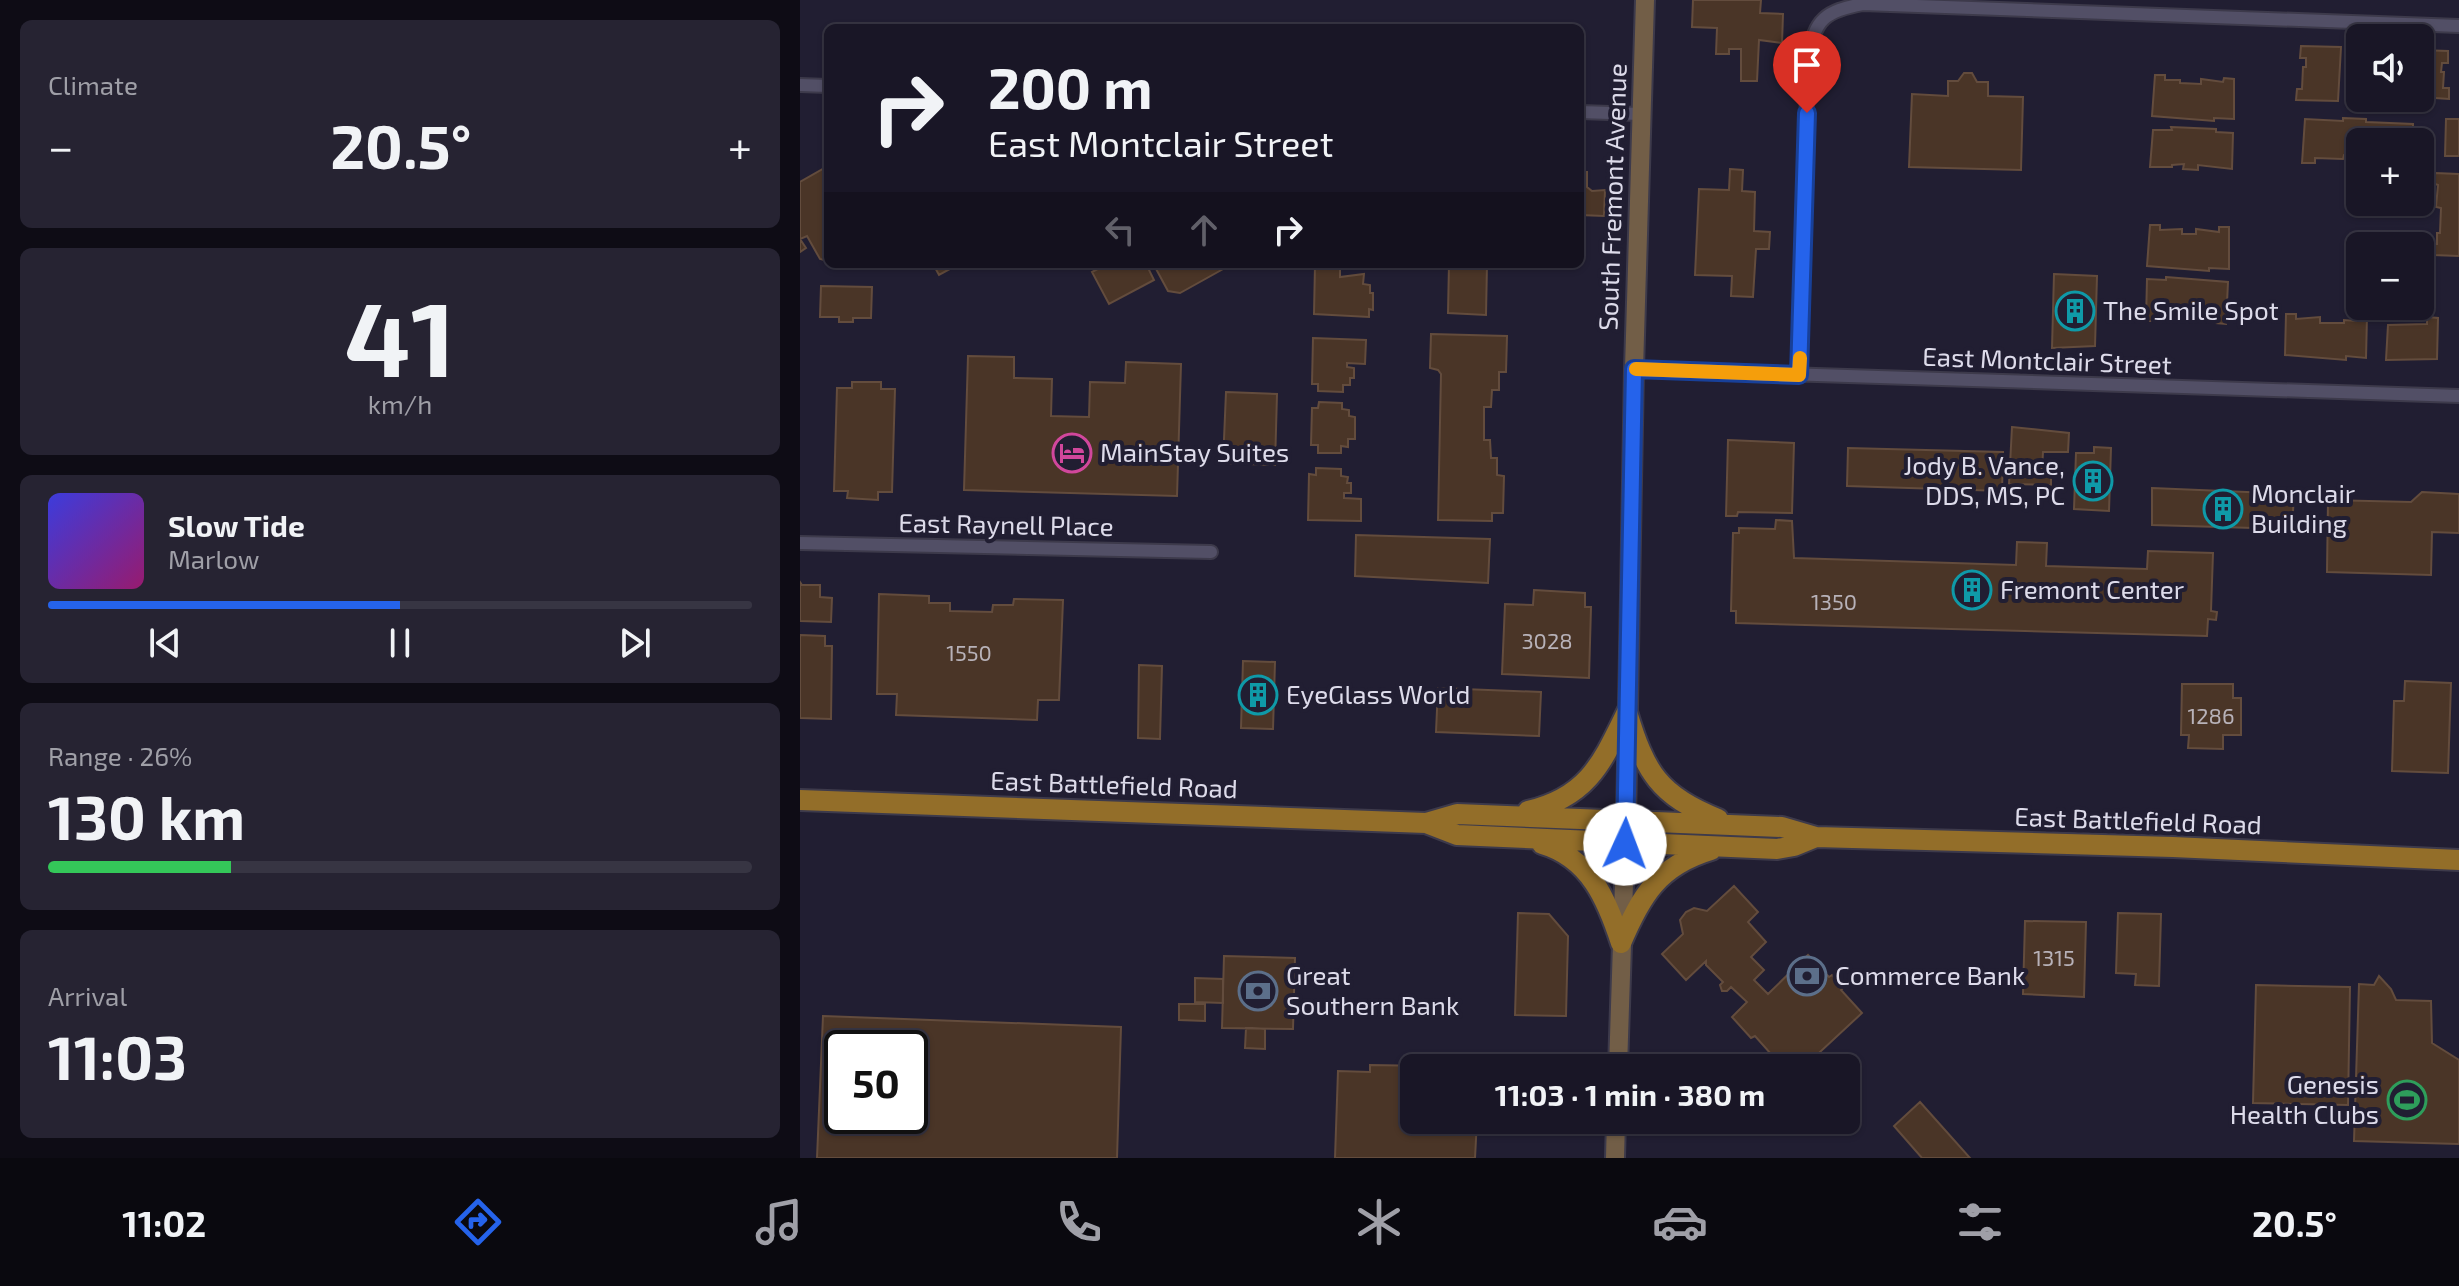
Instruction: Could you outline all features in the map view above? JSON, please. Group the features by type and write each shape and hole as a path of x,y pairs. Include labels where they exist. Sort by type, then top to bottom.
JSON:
{"main road":[{"name":"South Fremont Avenue","path":"1618,1054 1645,0"},
{"path":"1509,816 1544,808 1582,787 1593,776 1627,712"},
{"path":"1627,712 1642,758 1655,779 1690,808 1733,825"},
{"name":"East Battlefield Road","path":"800,800 1426,823 1457,814 1782,827 1816,837 2459,860"},
{"name":"East Battlefield Road","path":"1426,823 1457,835 1625,844 1777,849 1816,837"},
{"path":"1523,839 1552,847 1591,875 1609,905 1621,943"},
{"path":"1621,943 1643,895 1661,877 1676,864 1722,847"},
{"path":"1615,1158 1616,1134"}],"street":[{"path":"1799,375 1808,57 1818,23 1829,14 1863,4 2459,26"},
{"path":"800,85 824,86"},
{"path":"1584,112 1640,114"},
{"name":"East Montclair Street","path":"1634,369 2459,396"},
{"name":"East Raynell Place","path":"800,543 1211,552"}],"building":[{"path":"1693,0 1761,0 1760,13 1783,14 1782,43 1759,40 1757,81 1741,81 1741,49 1729,49 1729,54 1716,54 1717,28 1692,27"},
{"path":"2301,46 2341,47 2338,101 2296,100 2297,89 2302,89 2303,67 2306,67 2306,58 2300,58"},
{"path":"2434,50 2448,51 2448,63 2442,63 2441,72 2444,72 2443,88 2449,88 2449,99 2434,98"},
{"path":"1964,73 1972,73 1977,82 1988,82 1988,96 2023,97 2021,170 1909,167 1912,94 1948,96 1948,81 1958,81"},
{"path":"2155,75 2165,75 2165,80 2180,80 2180,83 2201,84 2201,79 2223,82 2224,78 2234,79 2234,119 2214,118 2214,121 2152,116"},
{"path":"2343,118 2366,119 2366,122 2413,124 2413,128 2346,128 2346,155 2343,159 2315,158 2315,163 2302,163 2305,119 2343,121"},
{"path":"2446,119 2459,119 2459,156 2445,156"},
{"path":"2171,127 2233,133 2232,169 2198,165 2198,170 2183,169 2184,164 2150,167 2153,130 2172,130"},
{"path":"824,168 824,260 820,259 807,236 800,239 800,182"},
{"path":"1730,169 1743,170 1742,191 1755,192 1754,231 1770,232 1769,249 1756,249 1753,297 1731,296 1732,276 1695,275 1699,189 1729,190"},
{"path":"1584,172 1587,172 1587,187 1592,191 1605,190 1604,216 1584,215"},
{"path":"2435,173 2459,174 2459,256 2434,255 2434,244 2437,244 2437,233 2440,233 2441,208 2436,207 2438,185 2435,184"},
{"path":"2150,225 2160,225 2160,230 2182,229 2182,234 2196,234 2196,229 2219,232 2219,227 2229,227 2229,269 2209,268 2209,271 2147,266"},
{"path":"935,268 952,268 939,275"},
{"path":"1100,268 1153,268 1149,270 1154,280 1109,304 1092,272"},
{"path":"1156,268 1225,268 1180,293 1168,291"},
{"path":"1315,268 1340,268 1340,277 1364,274 1363,284 1370,285 1370,293 1373,293 1373,310 1369,309 1369,317 1314,314"},
{"path":"1449,268 1487,268 1486,315 1448,313"},
{"name":"The Smile Spot","path":"2054,274 2097,276 2095,346 2052,348"},
{"path":"2166,277 2228,282 2226,324 2216,323 2216,317 2193,320 2194,314 2179,314 2179,319 2158,316 2157,321 2146,321 2147,279 2166,280"},
{"path":"821,286 872,287 871,318 839,322 839,317 820,317"},
{"path":"2286,314 2296,314 2296,319 2320,317 2320,323 2367,320 2366,358 2346,356 2346,360 2285,355"},
{"path":"2438,318 2437,359 2386,360 2388,325 2427,324 2427,320"},
{"path":"1431,334 1507,336 1506,372 1499,372 1499,390 1492,390 1491,407 1484,407 1484,440 1490,440 1491,458 1497,458 1497,475 1504,476 1503,513 1492,513 1492,521 1438,520 1441,374 1430,368"},
{"path":"1313,338 1366,340 1365,364 1347,363 1347,367 1354,368 1354,378 1350,378 1350,385 1343,385 1343,392 1318,391 1318,384 1312,384"},
{"name":"MainStay Suites","path":"968,356 1014,357 1014,378 1052,379 1051,416 1089,417 1090,382 1125,383 1126,362 1181,364 1177,496 964,490"},
{"path":"852,382 881,382 881,389 895,389 892,492 878,492 878,500 847,498 848,491 834,491 837,388 852,388"},
{"path":"1226,392 1277,394 1275,465 1223,463"},
{"path":"1319,402 1342,403 1342,409 1349,410 1349,416 1355,417 1355,439 1348,439 1348,447 1341,446 1341,453 1318,453 1318,445 1311,445 1312,408 1318,408"},
{"path":"2012,427 2069,433 2068,452 2043,452 2042,470 2051,471 2051,485 2009,484"},
{"path":"1728,440 1794,443 1792,513 1738,512 1737,516 1726,516"},
{"name":"Jody B. Vance, DDS, MS, PC","path":"2094,447 2111,448 2109,511 2074,509 2076,453 2094,453"},
{"path":"1848,448 2003,452 2002,491 1847,486"},
{"path":"1316,468 1341,469 1341,476 1348,477 1351,493 1344,493 1344,498 1361,499 1361,521 1308,520 1309,474 1316,475"},
{"name":"Monclair Building","path":"2152,488 2294,494 2292,529 2152,525"},
{"path":"2422,492 2459,494 2459,533 2432,532 2431,575 2327,572 2328,500 2411,502"},
{"name":"Fremont Center","path":"1776,520 1792,521 1794,558 2016,565 2017,542 2047,543 2046,566 2147,569 2148,551 2213,553 2211,611 2217,612 2216,620 2208,619 2207,636 1736,623 1736,611 1731,611 1733,533 1739,533 1739,528 1775,529"},
{"path":"1356,535 1490,539 1488,583 1355,576"},
{"path":"800,582 802,585 820,585 820,597 832,598 831,622 800,621"},
{"path":"1534,590 1585,593 1585,607 1591,607 1589,678 1502,674 1505,604 1533,605"},
{"path":"879,594 929,596 929,603 950,603 950,611 992,612 993,605 1013,605 1014,599 1063,600 1059,700 1038,700 1037,720 896,715 897,694 877,694"},
{"path":"800,635 825,636 825,646 832,646 831,719 800,718"},
{"name":"EyeGlass World","path":"1243,661 1275,662 1273,729 1241,728"},
{"path":"1139,665 1162,666 1160,739 1138,738"},
{"path":"2405,681 2451,683 2448,773 2392,771 2394,701 2404,701"},
{"path":"2182,684 2233,684 2233,698 2241,698 2241,735 2223,735 2223,749 2188,748 2189,735 2181,735"},
{"path":"1438,688 1541,692 1539,736 1436,732"},
{"name":"Commerce Bank","path":"1734,886 1758,912 1748,922 1766,942 1751,957 1764,970 1754,980 1768,994 1808,955 1829,977 1832,975 1862,1013 1818,1054 1771,1054 1732,1017 1747,1002 1731,987 1722,991 1720,985 1723,982 1706,965 1706,961 1686,980 1662,954 1683,934 1680,920 1686,912 1694,908 1707,911"},
{"path":"1518,913 1549,914 1568,936 1566,1016 1515,1015"},
{"path":"2118,913 2161,914 2159,986 2135,985 2136,974 2116,973"},
{"path":"2025,921 2086,922 2084,997 2023,994"},
{"name":"Great Southern Bank","path":"1224,956 1295,958 1293,1029 1222,1028"},
{"name":"Genesis Health Clubs","path":"2379,976 2396,1000 2431,1001 2432,1043 2459,1060 2459,1144 2354,1141 2359,984 2374,985"},
{"path":"1195,978 1223,979 1223,1003 1195,1002"},
{"path":"2256,985 2350,987 2348,1105 2253,1103"},
{"path":"1179,1004 1205,1004 1205,1021 1179,1020"},
{"path":"823,1016 1121,1027 1117,1158 817,1158"},
{"path":"1246,1028 1265,1029 1265,1049 1245,1048"},
{"path":"1370,1065 1400,1066 1400,1134 1476,1134 1475,1158 1335,1158 1338,1071 1370,1072"},
{"path":"1920,1102 1970,1158 1922,1158 1894,1126"}],"slow traffic":[{"path":"1636,369 1799,375 1800,358"}],"place":[{"name":"The Smile Spot","path":"2075,311"},
{"name":"MainStay Suites","path":"1072,453"},
{"name":"Jody B. Vance, DDS, MS, PC","path":"2093,481"},
{"name":"Monclair Building","path":"2223,509"},
{"name":"Fremont Center","path":"1972,590"},
{"name":"EyeGlass World","path":"1258,695"},
{"name":"Commerce Bank","path":"1807,976"},
{"name":"Great Southern Bank","path":"1258,991"},
{"name":"Genesis Health Clubs","path":"2407,1100"}],"route":[{"path":"1625,844 1634,369 1799,375 1807,113"}]}
